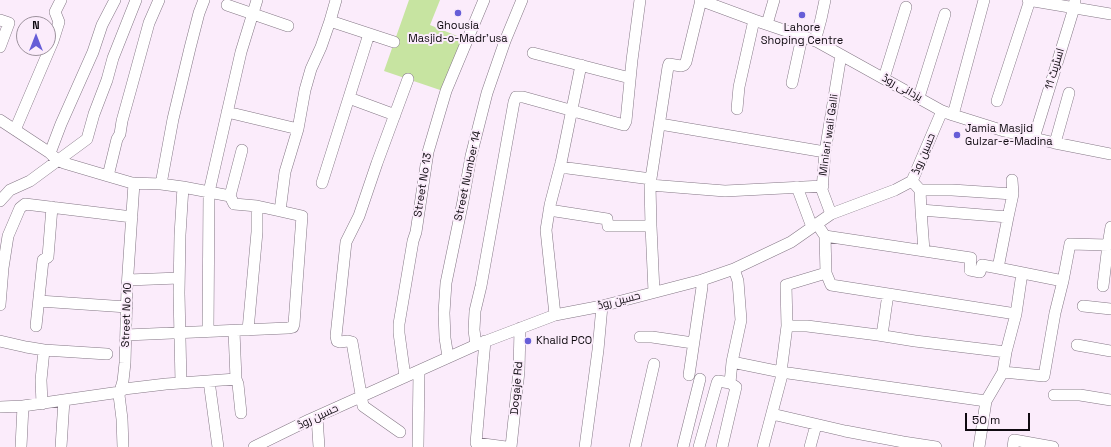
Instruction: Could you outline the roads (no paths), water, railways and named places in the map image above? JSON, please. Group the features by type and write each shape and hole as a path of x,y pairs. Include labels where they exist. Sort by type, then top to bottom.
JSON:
{"street":[{"path":"15,130 53,41 59,22 55,12 61,0"},
{"path":"54,157 61,124 93,52 102,25 115,0"},
{"path":"0,201 10,190 30,181 54,157 87,139 113,58 136,0"},
{"path":"108,176 149,23 158,0"},
{"path":"161,184 173,119 199,13 204,0"},
{"path":"208,332 209,192 241,52 257,0"},
{"path":"280,212 285,172 298,130 305,90 336,0"},
{"name":"Street No 13","path":"405,377 399,324 413,241 416,232 428,152 446,90 484,0"},
{"name":"Street Number 14","path":"448,358 444,332 446,282 471,156 487,93 505,41 522,0"},
{"path":"506,447 476,442 480,343 474,330 475,311 481,286 514,102 516,97 523,97 624,126 626,121 640,0"},
{"path":"654,292 651,182 668,68 669,64 680,66 684,65 686,62 700,0"},
{"name":"یزدانی روڈ","path":"700,0 720,4 754,20 815,41 953,115 1004,131 1054,143 1111,154"},
{"path":"767,24 774,0"},
{"path":"815,41 824,0"},
{"path":"953,115 984,0"},
{"path":"998,101 1029,0 1074,4 1111,14"},
{"name":"اسٹریٹ 11","path":"1034,138 1074,4"},
{"path":"227,5 288,26"},
{"path":"884,78 906,7"},
{"path":"919,97 945,14"},
{"path":"0,20 9,24 0,47"},
{"path":"737,109 739,87 754,20"},
{"path":"330,21 394,42"},
{"path":"322,183 369,34"},
{"path":"792,84 802,37"},
{"path":"534,53 630,78"},
{"name":"Miniari wali Galli","path":"831,214 822,190 825,152 841,55"},
{"path":"555,316 546,230 582,66"},
{"path":"400,432 364,408 352,342 340,342 337,340 336,336 346,242 359,216 376,163 408,79"},
{"path":"1054,143 1069,93"},
{"path":"349,98 395,114"},
{"name":"حسین روڈ","path":"254,447 480,343 555,316 602,306 702,280 734,269 791,242 831,214 895,190 912,181 942,110"},
{"path":"227,112 298,130"},
{"path":"0,120 64,163 134,183 161,184 230,196"},
{"path":"660,124 825,152"},
{"path":"126,335 293,327 302,216 256,206 234,204 230,196 242,150"},
{"path":"560,167 651,182 725,191 823,186"},
{"path":"998,268 1013,194 1012,180"},
{"path":"912,181 920,190 924,251"},
{"name":"Street No 10","path":"123,447 119,395 125,363 134,183"},
{"path":"0,184 10,190"},
{"path":"181,383 179,278 183,187"},
{"path":"797,187 814,226 825,236 972,258 970,270 980,272 982,265 1062,281"},
{"path":"920,190 952,190 1013,194"},
{"path":"0,304 3,268 8,236 20,208 25,204 132,217"},
{"path":"248,330 257,232 256,206"},
{"path":"36,326 43,260 48,257 52,207"},
{"path":"550,210 607,218 610,226 651,226"},
{"path":"921,210 1008,217"},
{"path":"1103,286 1111,227"},
{"path":"825,236 826,273 831,285 1016,314"},
{"path":"1003,372 1044,376 1054,313 1070,244 1108,245"},
{"path":"730,383 732,362 740,320 738,281 734,269"},
{"path":"763,447 782,375 781,372 787,326 786,285 826,273"},
{"path":"979,447 986,401 1003,372 1006,352 1016,314 1022,274"},
{"path":"128,280 179,278"},
{"path":"689,375 702,280"},
{"path":"882,335 888,294"},
{"path":"38,301 127,307"},
{"path":"584,447 598,350 602,306"},
{"path":"1083,306 1111,310"},
{"path":"787,326 807,326 1006,352"},
{"name":"Dogaje Rd","path":"511,447 519,371 520,328"},
{"path":"234,331 236,379 238,384 241,413"},
{"path":"640,337 652,337 693,343"},
{"path":"0,341 44,350 107,354"},
{"path":"1077,345 1111,351"},
{"path":"42,404 44,350"},
{"path":"732,362 781,372 986,401"},
{"path":"635,447 654,364"},
{"path":"418,447 419,371"},
{"path":"0,407 42,404 120,392 124,389 236,379"},
{"path":"683,447 700,379"},
{"path":"209,381 218,447"},
{"path":"700,447 716,383 718,381 730,383 736,387 722,447"},
{"path":"1054,395 1080,395 1111,400"},
{"path":"61,447 64,400"},
{"path":"21,447 23,406"},
{"path":"772,414 903,445 936,447"},
{"path":"317,417 319,447"},
{"path":"810,447 816,425"},
{"path":"1013,447 1014,440 1047,446"}],"place":[{"name":"Ghousia Masjid-o-Madr'usa","path":"458,13"},
{"name":"Lahore Shoping Centre","path":"802,15"},
{"name":"Jamia Masjid Gulzar-e-Madina","path":"957,135"},
{"name":"Khalid PCO","path":"528,341"}]}
